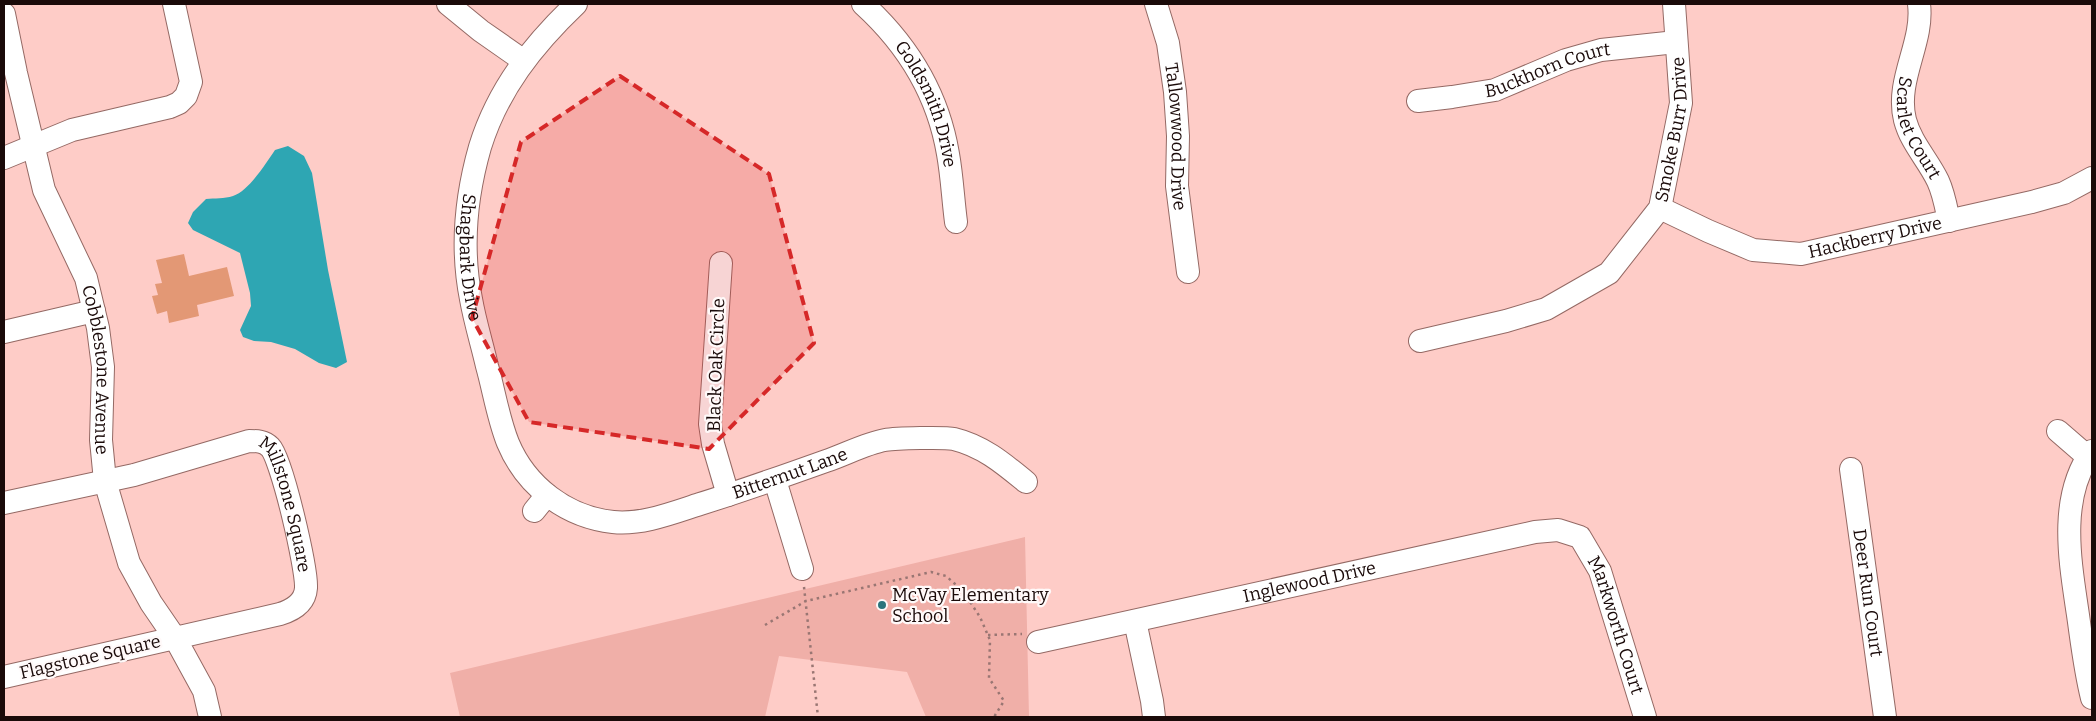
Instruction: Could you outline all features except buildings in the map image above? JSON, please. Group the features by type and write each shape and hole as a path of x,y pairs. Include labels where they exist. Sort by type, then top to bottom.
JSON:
{"street":[{"path":"4,158 72,130 170,107 179,103 186,96 191,82 174,4"},
{"path":"448,4 481,31 524,60"},
{"name":"Shagbark Drive","path":"541,503 508,442 471,300 466,257 468,206 481,146 492,116 505,90 540,39 576,4"},
{"name":"Goldsmith Drive","path":"863,4 903,46 918,69 936,110 948,152 956,222"},
{"name":"Tallowwood Drive","path":"1156,4 1168,43 1176,92 1178,136 1177,186 1188,272"},
{"name":"Smoke Burr Drive","path":"1420,341 1506,321 1546,309 1609,273 1660,208 1681,103 1674,4"},
{"name":"Scarlet Court","path":"1919,4 1921,18 1902,91 1905,120 1916,147 1938,180 1945,200 1949,221"},
{"name":"Cobblestone Avenue","path":"4,14 32,146 44,190 86,278 94,311 103,367 101,440 105,481 130,563 204,691 210,717"},
{"name":"Buckhorn Court","path":"1418,101 1494,90 1566,60 1601,50 1676,42"},
{"name":"Hackberry Drive","path":"1660,208 1753,250 1800,254 2064,193 2092,178"},
{"name":"Black Oak Circle","path":"721,264 710,424 713,444 728,495"},
{"path":"4,332 94,311"},
{"path":"2058,431 2090,454 2077,478 2069,517 2070,551 2086,675 2092,698"},
{"name":"Bitternut Lane","path":"541,503 560,505 587,517 616,522 662,516 775,480 885,440 953,438 993,454 1026,482"},
{"name":"Millstone Square","path":"105,481 134,476 249,441 260,441 269,446 276,454 294,523 304,577 306,590 301,601 292,610 280,614 175,638"},
{"name":"Deer Run Court","path":"1851,469 1885,717"},
{"path":"775,480 802,569"},
{"path":"4,503 105,481"},
{"name":"Inglewood Drive","path":"1038,642 1535,532 1558,530 1580,537"},
{"name":"Markworth Court","path":"1580,537 1600,571 1645,717"},
{"path":"1135,621 1154,717"},
{"name":"Flagstone Square","path":"4,677 175,638"}],"path":[{"path":"802,569 818,717"},
{"path":"765,625 806,600 931,572 946,576 964,591 980,617 990,640 989,678 1004,701 994,717"},
{"path":"988,635 1028,634 1038,642"}],"highlighted area":[{"path":"620,76 769,174 814,343 709,449 529,422 472,318 521,142"}],"shaded area":[{"name":"McVay Elementary School","path":"1025,537 1029,717 926,717 907,672 779,656 765,717 460,717 450,673"}],"water":[{"path":"288,146 304,156 312,173 328,270 347,362 336,368 319,363 295,349 243,337 240,330 251,306 250,293 240,253 193,230 188,223 193,212 206,199 226,198 239,193 257,176 275,150"}],"place":[{"name":"McVay Elementary School","path":"882,605"}]}
